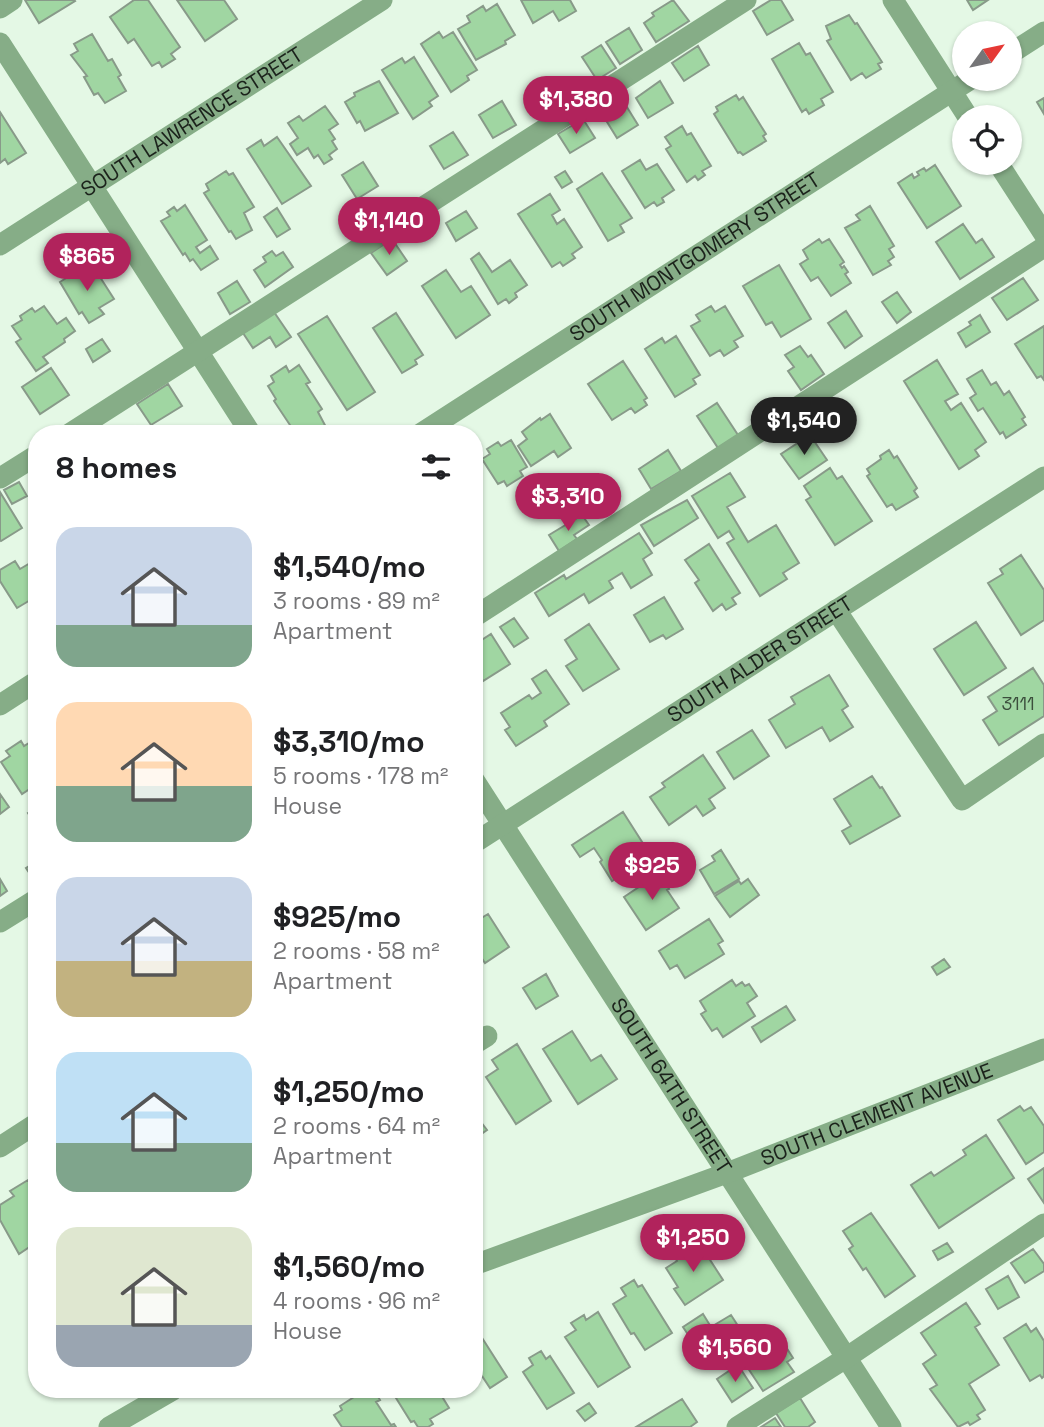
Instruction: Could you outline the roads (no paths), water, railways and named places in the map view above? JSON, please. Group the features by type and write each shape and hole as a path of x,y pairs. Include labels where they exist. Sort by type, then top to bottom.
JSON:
{"street":[{"path":"0,8 12,0"},
{"name":"SOUTH LAWRENCE STREET","path":"0,245 382,0"},
{"path":"83,425 746,0"},
{"path":"892,0 961,105"},
{"path":"1022,46 1044,32"},
{"path":"0,43 245,425"},
{"name":"SOUTH MONTGOMERY STREET","path":"434,425 952,91"},
{"path":"1006,175 1044,234"},
{"path":"483,611 1044,247"},
{"path":"0,478 28,461"},
{"name":"SOUTH ALDER STREET","path":"483,836 1044,477"},
{"path":"836,610 962,800 1044,744"},
{"path":"0,705 28,687"},
{"name":"SOUTH 64TH STREET","path":"483,794 891,1427"},
{"path":"0,922 28,904"},
{"name":"SOUTH CLEMENT AVENUE","path":"483,1262 727,1173 1044,1049"},
{"path":"0,1147 28,1129"},
{"path":"737,1427 846,1358 1044,1224"},
{"path":"109,1427 159,1398"}]}
